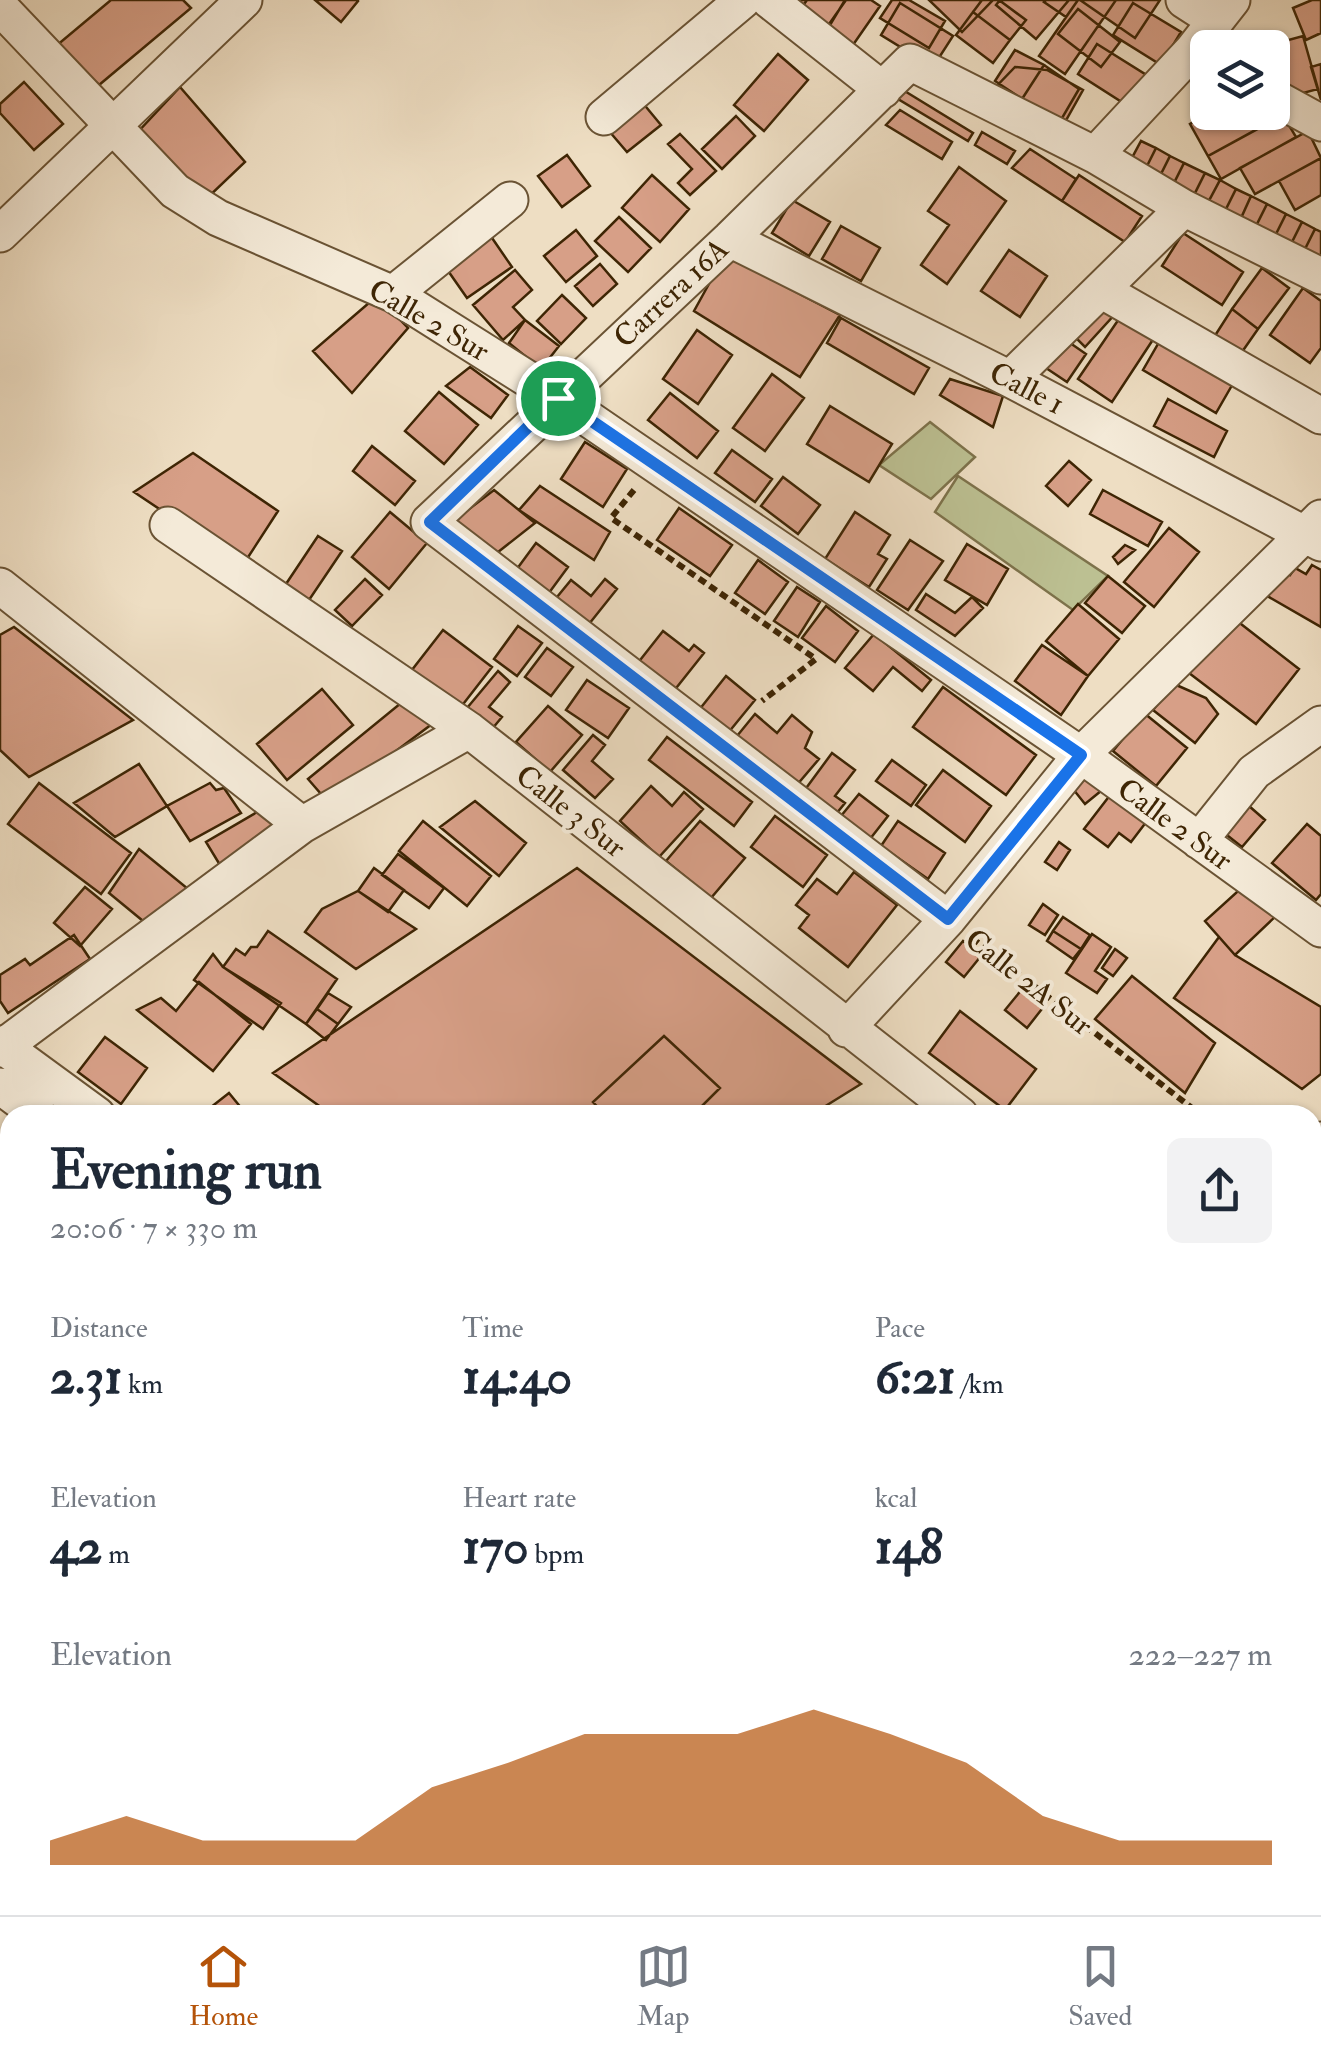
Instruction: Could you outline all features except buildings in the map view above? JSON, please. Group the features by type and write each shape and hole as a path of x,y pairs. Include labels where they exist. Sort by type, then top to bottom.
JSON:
{"street":[{"path":"0,234 244,0"},
{"path":"604,117 743,0"},
{"path":"769,0 882,90"},
{"path":"1184,0 1224,10 1094,155 1184,208 1321,276"},
{"name":"Calle 2 Sur","path":"0,7 175,191 218,218 393,294 558,398 1081,755 1321,929"},
{"name":"Carrera 16A","path":"430,522 730,239 910,62 1094,155"},
{"path":"1290,106 1321,123"},
{"path":"393,294 510,200"},
{"path":"1010,379 1184,208"},
{"name":"Calle 1","path":"730,239 1316,531"},
{"path":"1101,290 1321,416"},
{"name":"Calle 2A Sur","path":"430,522 948,919"},
{"name":"Calle 3 Sur","path":"168,525 469,730 947,1105"},
{"path":"846,1029 948,919 1081,755 1316,531"},
{"path":"0,586 302,825"},
{"path":"1199,842 1254,772 1321,724"},
{"path":"84,1105 1,1046 302,825 469,730"},
{"path":"0,1086 26,1105"}],"path":[{"path":"655,464 611,518 816,659 762,701"},
{"name":"Calle 2A Sur","path":"948,919 1187,1105"}],"green space":[{"path":"930,422 975,457 931,499 879,465"},
{"path":"958,476 1108,576 1073,610 935,512"}],"route":[{"path":"558,398 1081,755 948,919 430,522 558,398"}]}
